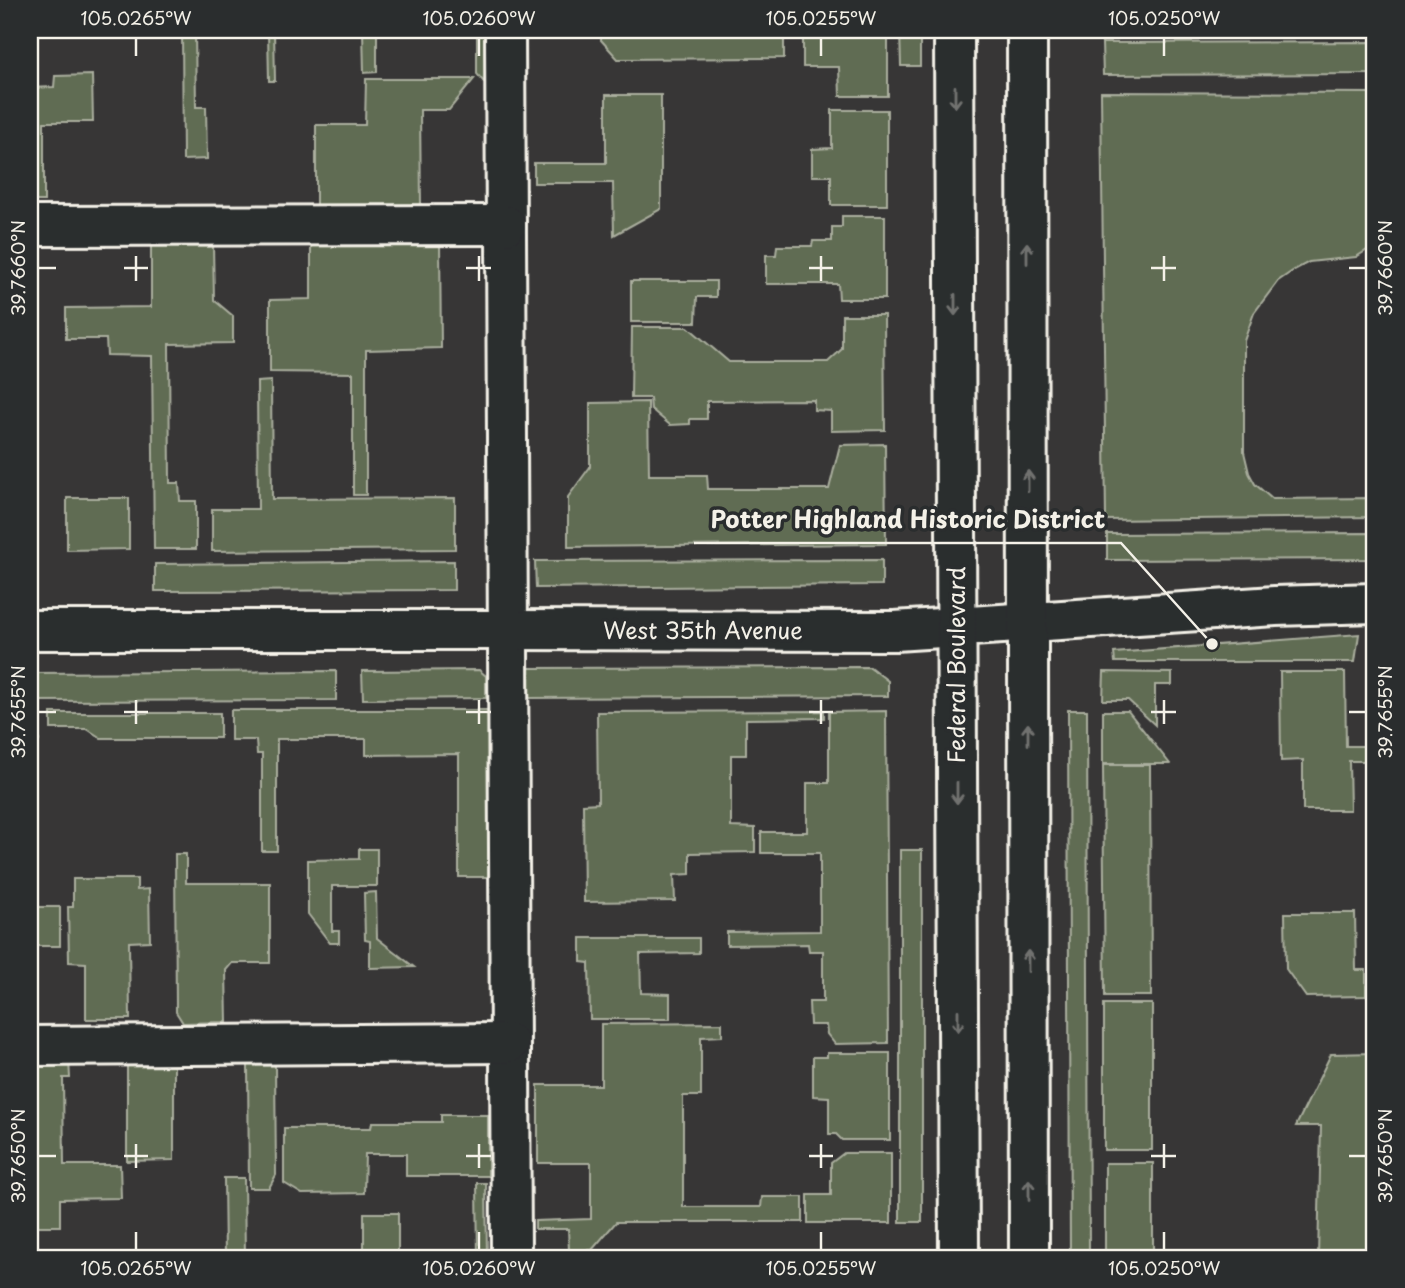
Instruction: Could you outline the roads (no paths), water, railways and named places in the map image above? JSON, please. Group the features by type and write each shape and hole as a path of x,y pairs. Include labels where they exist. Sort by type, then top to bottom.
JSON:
{"main road":[{"path":"505,30 511,1258"},
{"name":"Federal Boulevard","path":"954,30 959,1258"},
{"path":"1027,30 1029,1258"},
{"path":"30,226 506,225"},
{"name":"West 35th Avenue","path":"30,630 895,631 1275,606 1375,603"},
{"path":"30,1046 509,1043"}],"place":[{"name":"Potter Highland Historic District","path":"1212,644"}]}
